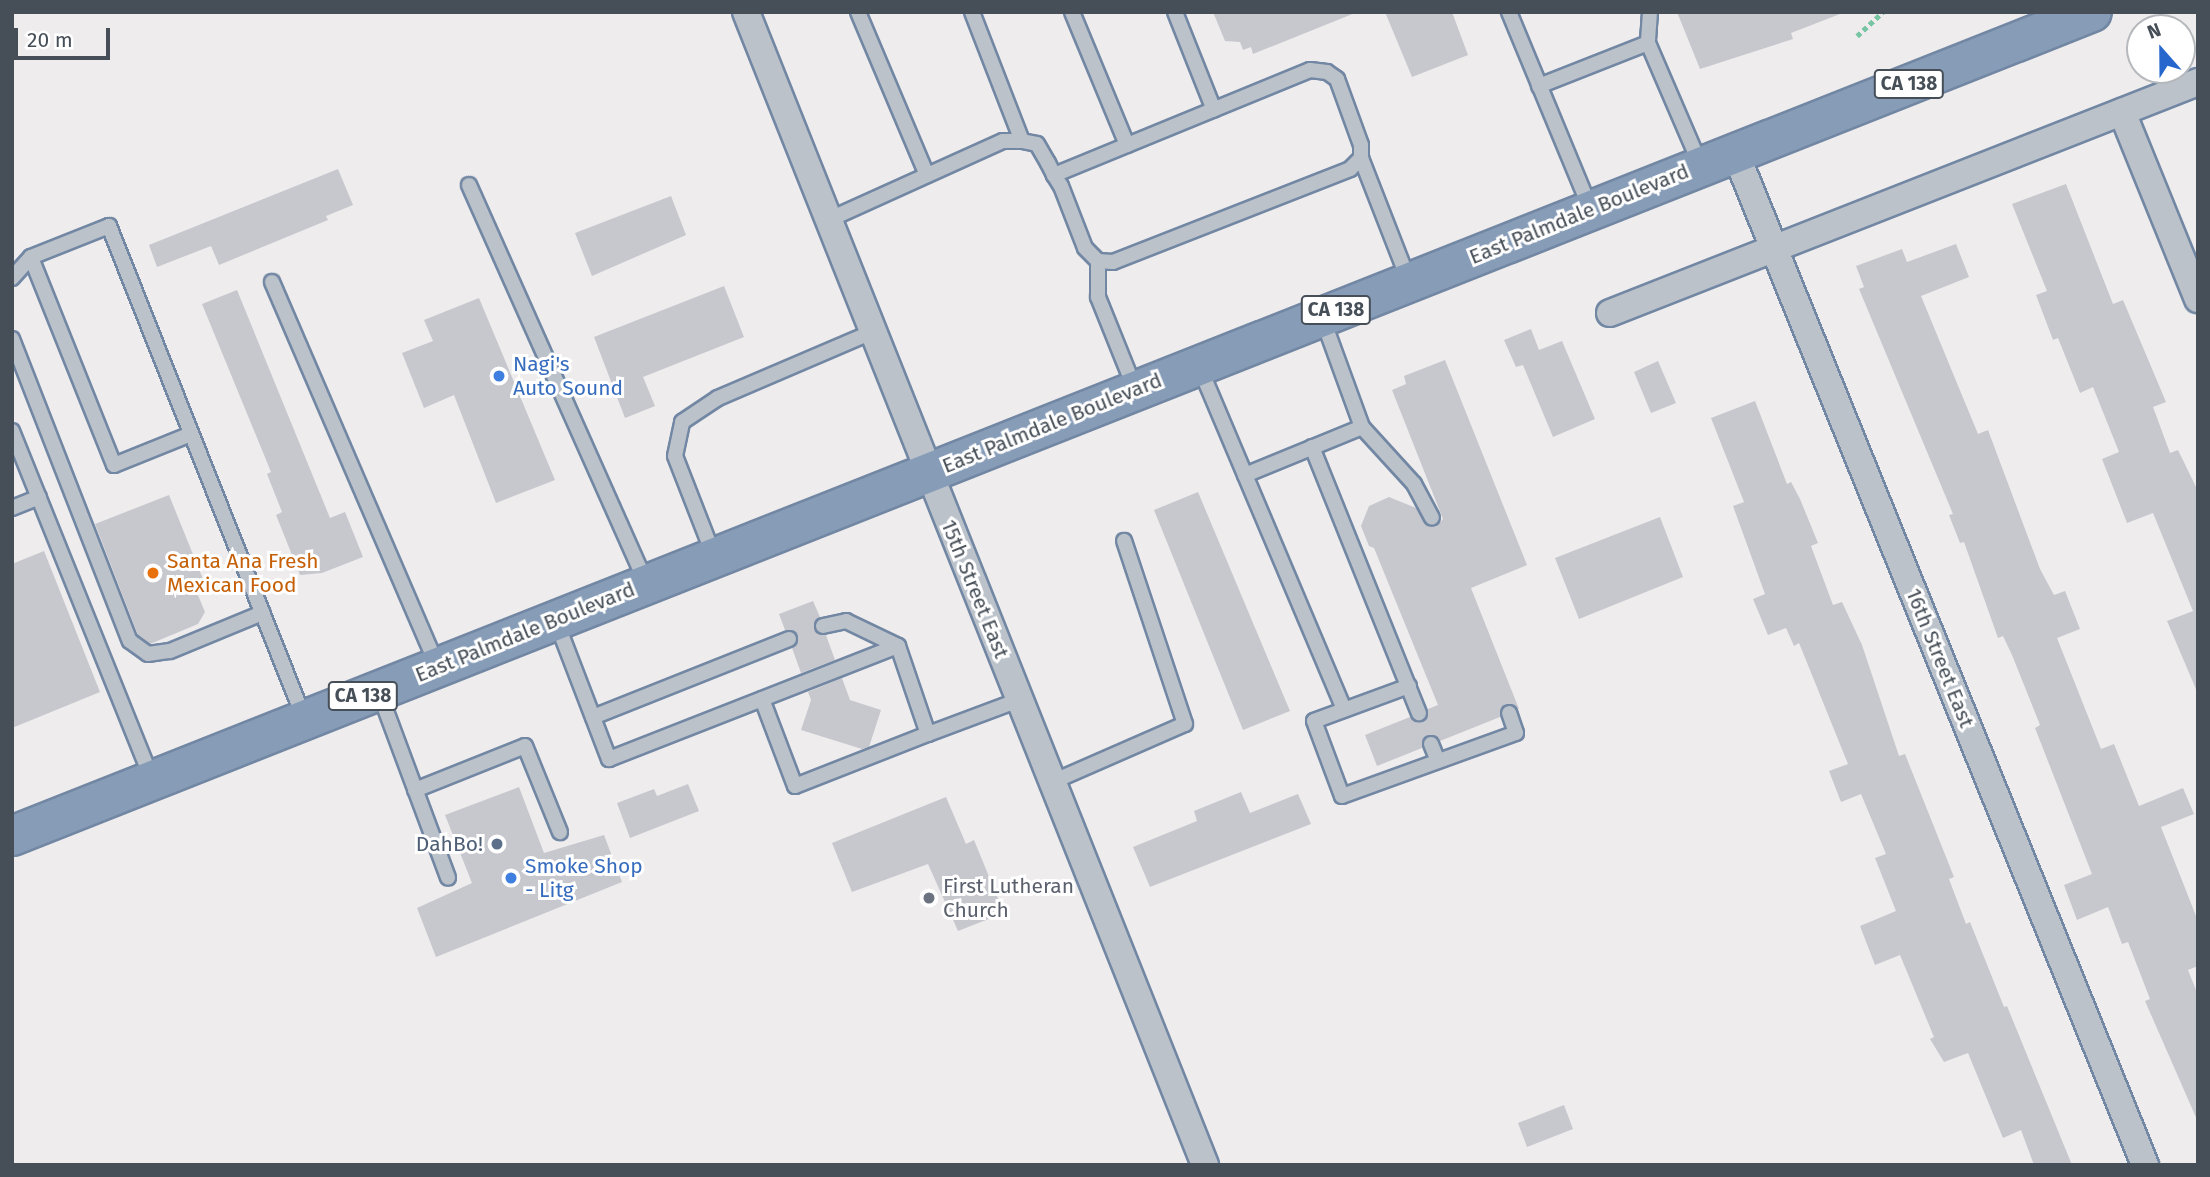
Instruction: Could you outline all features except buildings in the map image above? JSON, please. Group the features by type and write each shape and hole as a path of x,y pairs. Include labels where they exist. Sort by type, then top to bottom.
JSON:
{"highway":[{"name":"East Palmdale Boulevard","path":"12,835 2092,12"}],"street":[{"name":"15th Street East","path":"746,12 1205,1165"},
{"path":"1611,313 2198,82"},
{"path":"2122,112 2198,299"},
{"name":"16th Street East","path":"1718,159 1774,248 2145,1165"}],"lane":[{"path":"858,12 927,175"},
{"path":"972,12 1022,141"},
{"path":"1072,12 1127,145"},
{"path":"1175,12 1214,110"},
{"path":"1508,12 1590,209"},
{"path":"1650,12 1648,43 1718,159"},
{"path":"1539,86 1648,43"},
{"path":"1054,175 1310,70 1327,72 1336,79 1361,158 1409,281"},
{"path":"828,219 1003,141 1022,141 1037,144 1054,175 1085,248 1098,261 1113,261 1350,169 1361,158"},
{"path":"469,185 646,584"},
{"path":"12,278 31,257 109,226 304,720"},
{"path":"31,257 114,466 191,434"},
{"path":"1098,261 1098,297 1136,390"},
{"path":"272,282 438,667"},
{"path":"1322,315 1362,427 1414,484 1432,518"},
{"path":"715,557 675,456 682,422 718,398 872,332"},
{"path":"12,339 130,642 148,654 170,651 262,613"},
{"path":"1199,365 1344,710"},
{"path":"1245,475 1362,427"},
{"path":"12,430 152,780"},
{"path":"1312,447 1419,713"},
{"path":"12,508 39,497"},
{"path":"1052,782 1185,724 1125,541"},
{"path":"555,620 609,759 898,646"},
{"path":"823,626 846,621 898,646 929,734"},
{"path":"593,717 789,639"},
{"path":"1409,686 1314,721 1342,796 1516,733 1509,713"},
{"path":"378,690 448,878"},
{"path":"762,699 795,786 1019,700"},
{"path":"1431,744 1438,761"},
{"path":"415,790 525,746 560,832"}],"path":[{"path":"1857,36 1883,12"}],"place":[{"name":"Nagi's Auto Sound","path":"499,376"},
{"name":"Santa Ana Fresh Mexican Food","path":"153,573"},
{"name":"DahBo!","path":"497,844"},
{"name":"Smoke Shop - Litg","path":"511,878"},
{"name":"First Lutheran Church","path":"929,898"}]}
